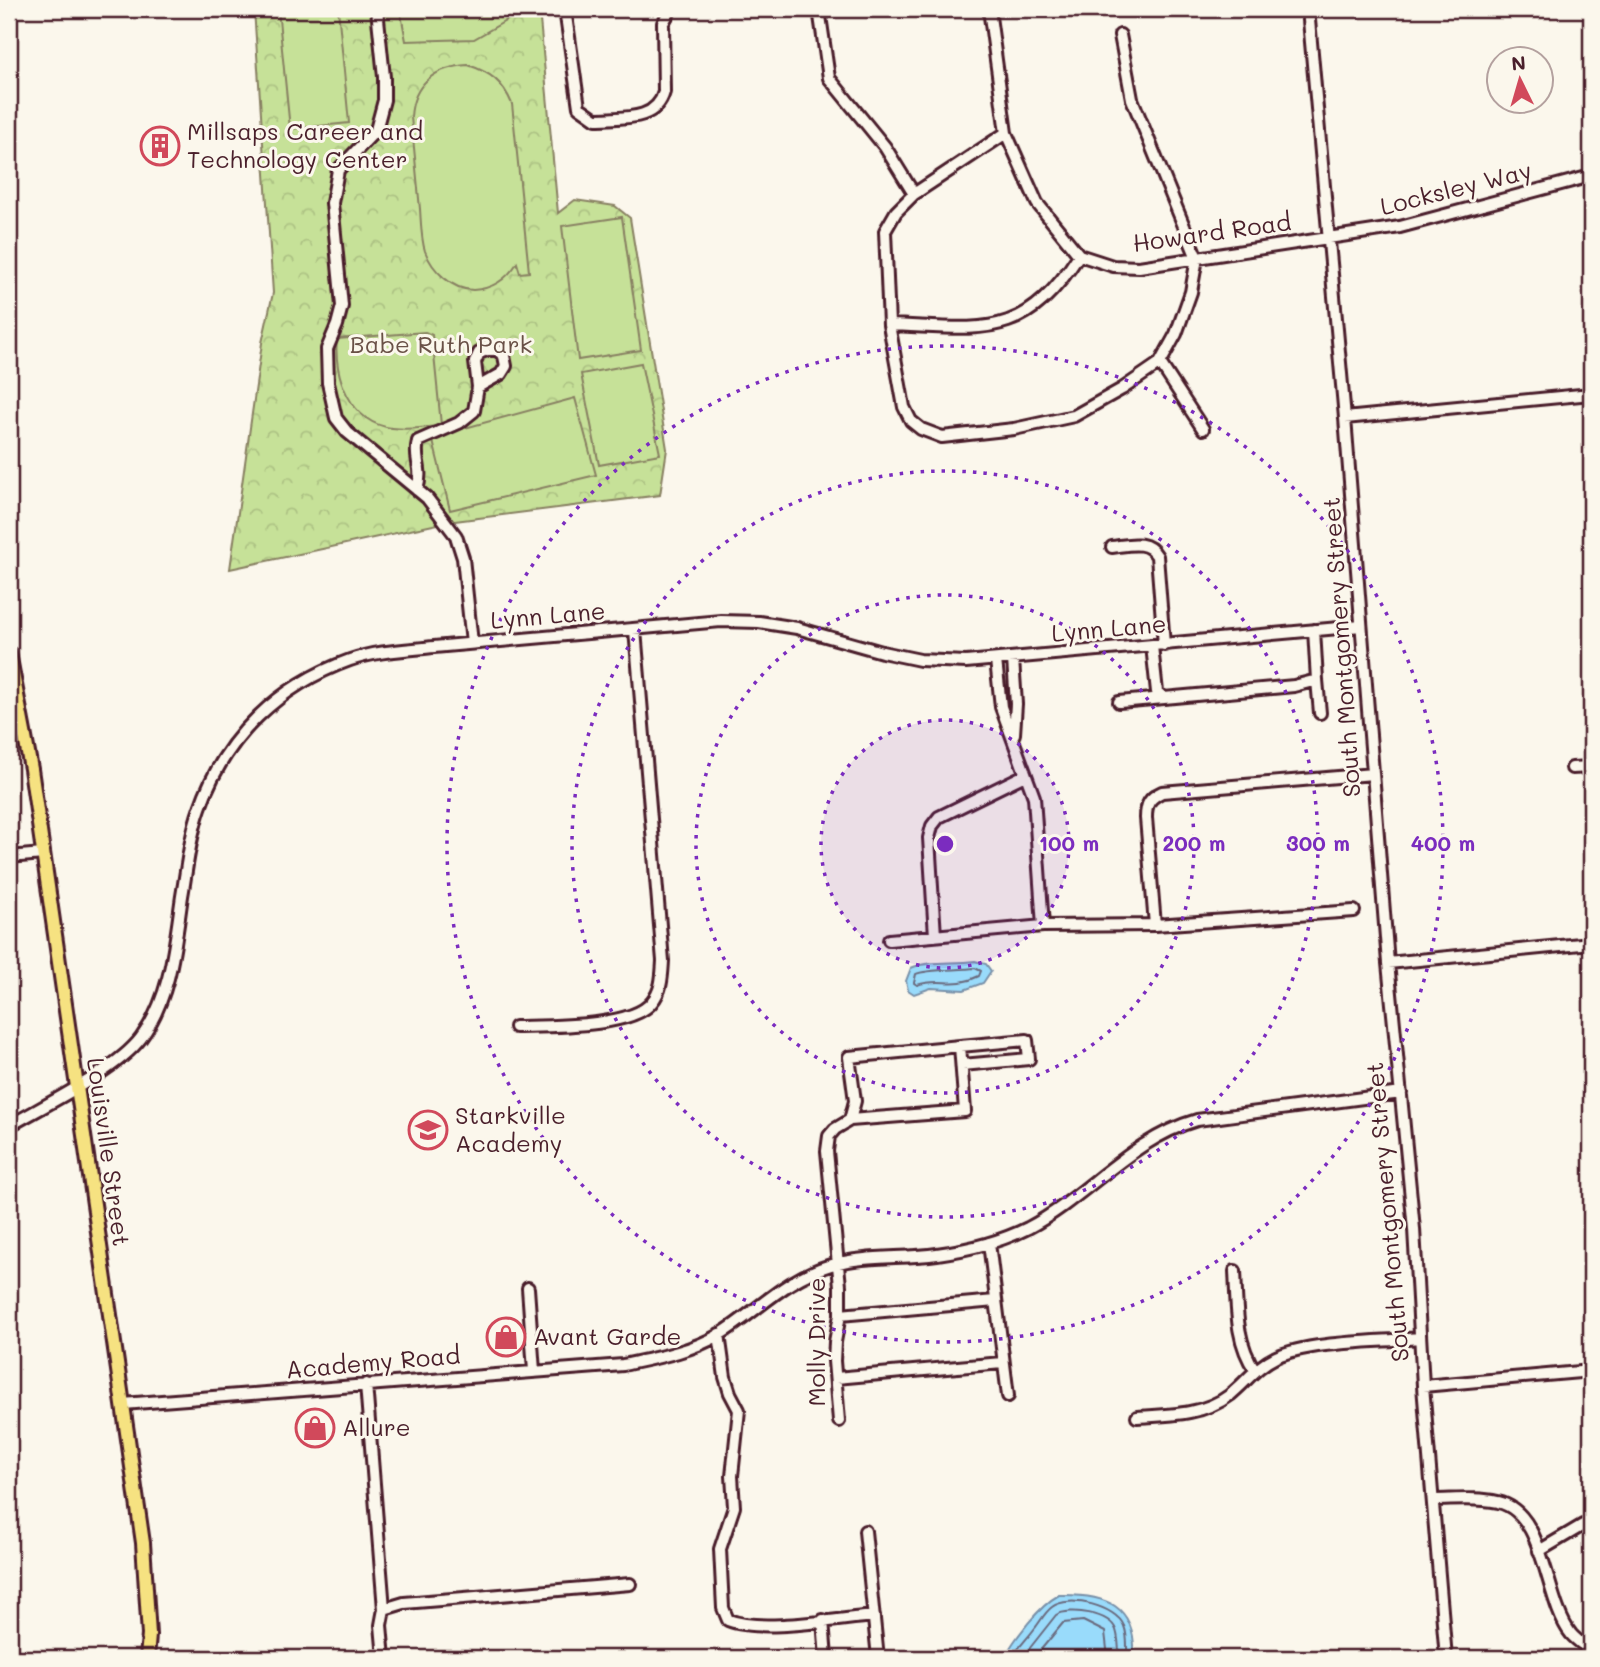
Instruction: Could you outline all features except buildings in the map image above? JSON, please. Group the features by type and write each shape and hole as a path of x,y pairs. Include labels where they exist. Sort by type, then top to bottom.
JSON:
{"main road":[{"name":"Louisville Street","path":"9,653 11,678 23,724 43,854 144,1544 149,1635 147,1658"}],"street":[{"path":"377,9 384,100 376,130 338,170 332,203 342,306 327,349 328,383 336,418 347,432 417,490 447,522 456,536 463,558 472,643"},
{"path":"565,9 579,107 596,119 641,115 654,111 662,103 663,23 671,9"},
{"path":"819,9 830,79 885,147 914,194"},
{"path":"889,326 985,328 1022,317 1051,294 1079,255 1037,203 1006,133 989,9"},
{"name":"South Montgomery Street","path":"1308,9 1345,418 1388,963 1414,1229 1423,1386 1446,1658"},
{"path":"1006,133 914,194 896,212 885,231 889,326 904,407 911,421 921,429 942,437 1013,429 1074,416 1122,389 1160,363 1180,323 1191,292 1197,258 1132,99 1120,34"},
{"name":"Locksley Way","path":"1329,237 1400,227 1591,176"},
{"name":"Howard Road","path":"1079,255 1113,266 1139,267 1329,237"},
{"path":"1160,363 1203,429"},
{"path":"417,490 422,475 415,451 418,441 459,423 474,411 478,387"},
{"path":"1345,418 1591,394"},
{"path":"1112,547 1144,544 1157,556 1164,645"},
{"name":"Lynn Lane","path":"9,1126 77,1087 124,1055 140,1039 156,1014 167,984 190,846 200,807 216,772 242,734 282,694 316,674 352,659 390,651 721,621 759,622 797,628 920,660 966,662 1361,626"},
{"path":"515,1027 605,1022 625,1018 643,1012 660,990 663,961 635,630"},
{"path":"1314,630 1320,713"},
{"path":"1152,646 1157,692 1164,698"},
{"path":"1013,659 1016,704 1013,737"},
{"path":"996,660 1001,707 1034,797 1044,926"},
{"path":"1119,702 1294,686 1317,680"},
{"path":"9,725 23,724"},
{"path":"1572,768 1591,767"},
{"path":"1155,925 1146,818 1146,806 1153,797 1162,793 1373,774"},
{"path":"935,936 929,838 932,826 939,817 1025,775"},
{"path":"9,857 43,854"},
{"path":"889,940 1044,926 1155,925 1354,911"},
{"path":"1388,963 1591,943"},
{"path":"960,1046 965,1111 850,1121 855,1101 849,1057 960,1046 1027,1040 1028,1059 962,1065"},
{"name":"Academy Road","path":"123,1404 623,1365 692,1348 719,1334 768,1297 799,1278 838,1264 936,1255 989,1243 1027,1228 1061,1207 1144,1144 1172,1127 1202,1119 1401,1093"},
{"name":"Molly Drive","path":"839,1421 835,1342 840,1315 838,1264 827,1151 830,1136 835,1129 850,1121"},
{"path":"989,1243 1007,1396"},
{"path":"1234,1271 1238,1332 1246,1357 1255,1370"},
{"path":"528,1288 534,1371"},
{"path":"840,1315 995,1301"},
{"path":"719,1334 725,1377 739,1410 732,1476 734,1507 720,1549 723,1608 728,1620 741,1625 765,1626 874,1616"},
{"path":"1137,1417 1183,1413 1210,1407 1230,1395 1255,1370 1275,1357 1297,1350 1420,1338"},
{"path":"836,1378 1002,1363"},
{"path":"1423,1386 1591,1371"},
{"path":"366,1384 384,1609 381,1625 384,1658"},
{"path":"1433,1500 1477,1499 1499,1502 1513,1508 1528,1524 1571,1634 1591,1651"},
{"path":"1539,1551 1583,1525 1591,1524"},
{"path":"865,1531 878,1658"},
{"path":"384,1609 404,1603 630,1584"},
{"path":"823,1620 826,1658"}],"green space":[{"name":"Babe Ruth Park","path":"254,9 539,9 558,213 575,200 615,206 630,218 667,449 660,495 447,522 230,569 262,343 273,293"},
{"path":"278,9 338,9 349,123 290,129"},
{"path":"400,9 519,9 514,16 474,39 406,41"},
{"path":"468,65 495,79 512,104 529,272 520,273 517,263 499,282 487,288 473,290 450,283 432,265 425,251 411,117 416,95 428,79 446,69"},
{"path":"622,217 641,350 578,360 562,226"},
{"path":"425,332 432,335 441,425 392,428 365,417 347,395 342,382 336,353 337,339"},
{"path":"641,363 660,454 599,465 581,374"},
{"path":"575,398 596,475 450,510 432,437"}],"water":[{"path":"975,961 986,964 991,971 983,983 964,990 931,988 914,994 908,990 906,981 911,968 933,963"},
{"path":"1059,1595 1091,1597 1115,1606 1130,1626 1134,1640 1134,1658 1004,1658 1028,1623"}],"place":[{"name":"Millsaps Career and Technology Center","path":"160,146"},
{"name":"Starkville Academy","path":"428,1130"},
{"name":"Avant Garde","path":"506,1337"},
{"name":"Allure","path":"315,1428"}]}
